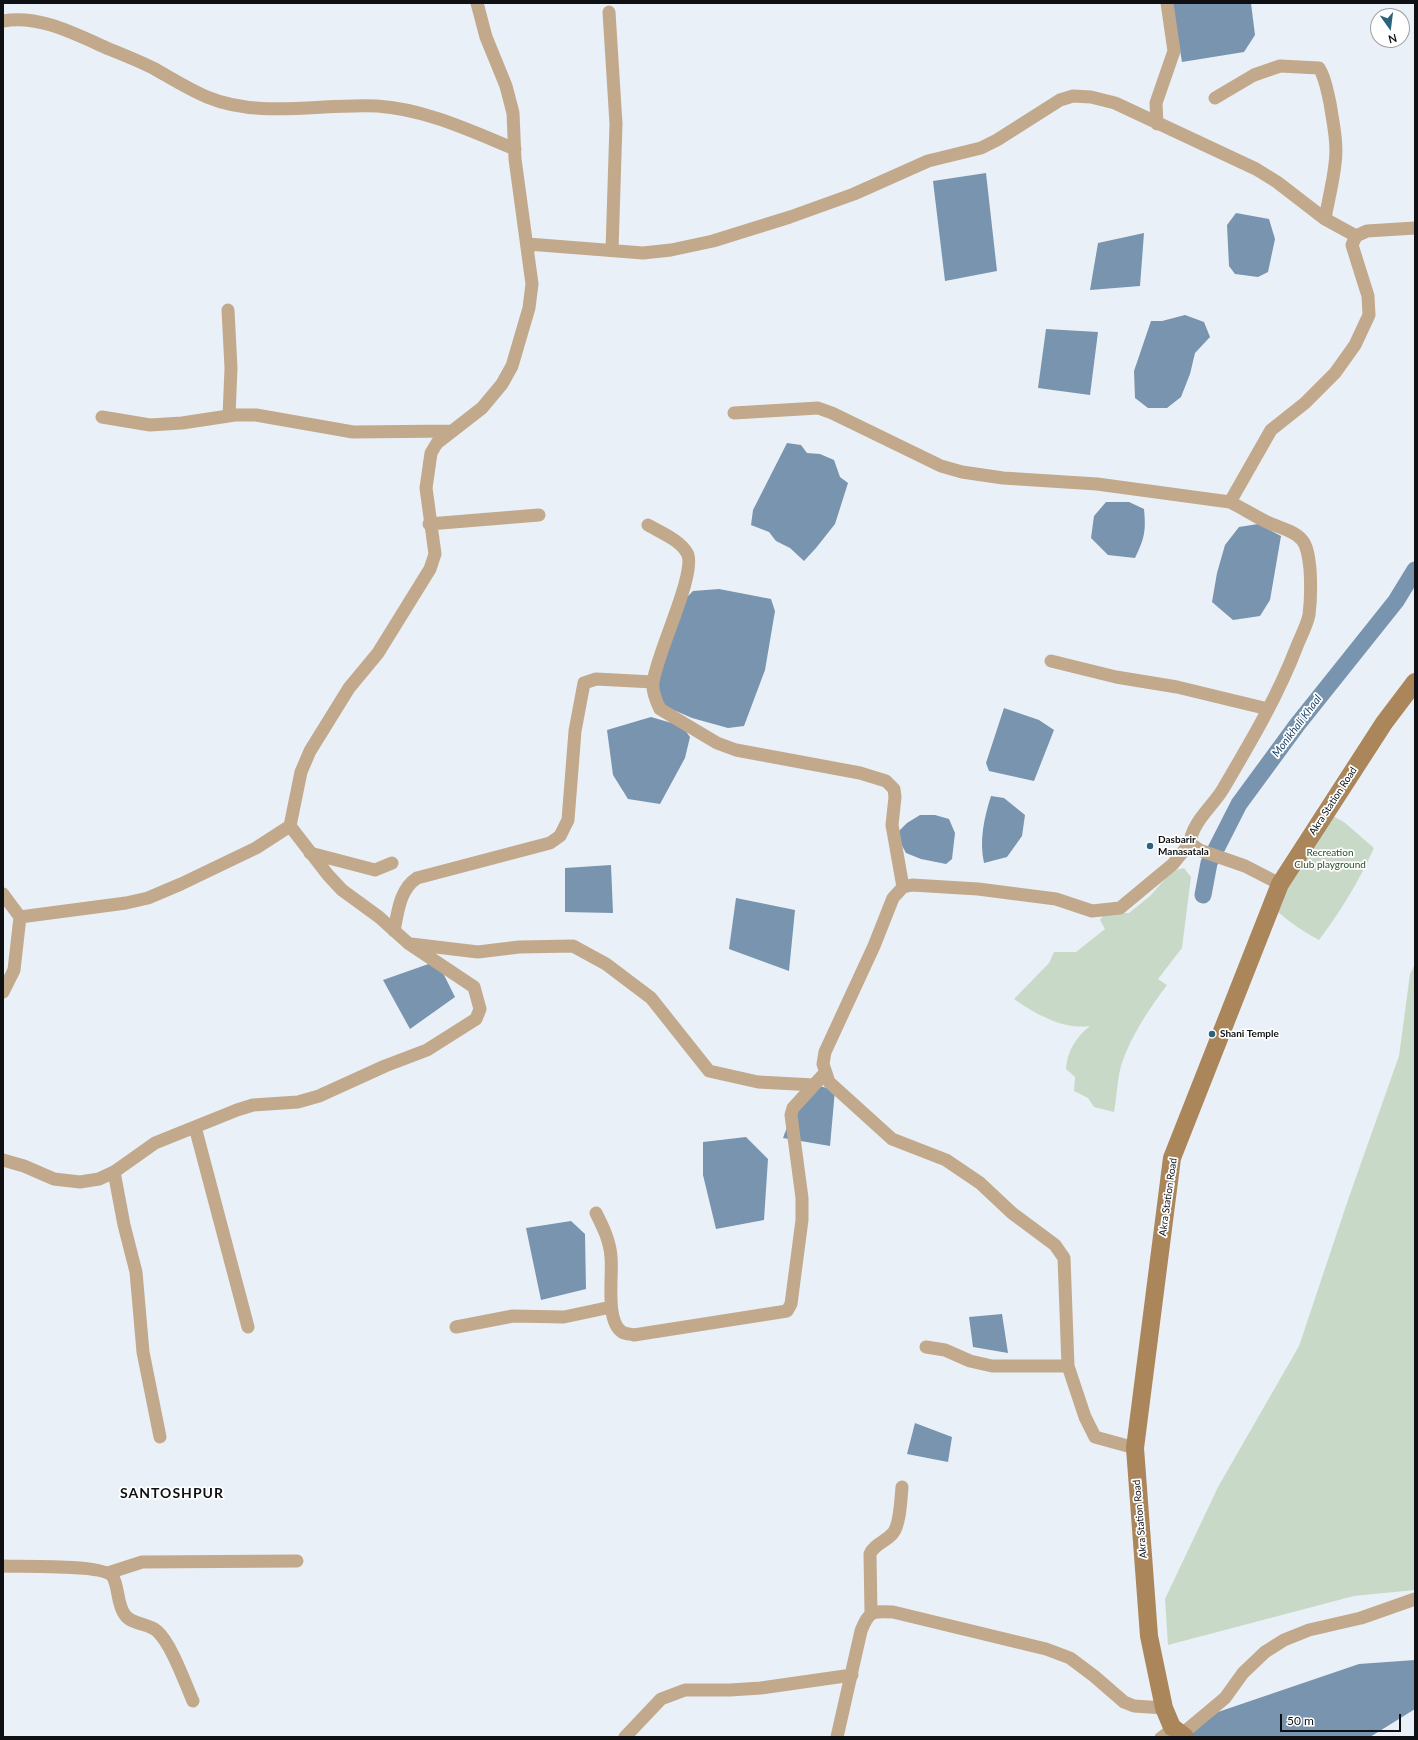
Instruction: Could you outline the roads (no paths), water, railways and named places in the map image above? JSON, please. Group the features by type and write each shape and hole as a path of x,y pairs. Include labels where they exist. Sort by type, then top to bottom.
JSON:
{"main road":[{"name":"Akra Station Road","path":"1177,1734 1164,1708 1149,1636 1135,1448 1172,1158 1280,884 1384,723 1415,682"}],"street":[{"path":"20,917 126,903 148,898 256,848 290,826 301,772 310,751 349,688 378,653 430,569 435,554 426,488 431,453 437,443 482,408 502,384 512,366 529,308 532,284 515,149 513,113 506,86 486,37 477,3"},
{"path":"1157,124 1156,104 1174,51 1167,3"},
{"path":"609,12 616,124 612,250"},
{"path":"3,20 26,20 51,25 151,67 207,97 244,107 285,108 379,106 425,115 466,129 515,149"},
{"path":"1215,98 1254,75 1272,68 1280,66 1319,68 1327,87 1334,132 1335,150 1335,164 1325,219"},
{"path":"528,244 643,253 671,250 713,241 790,217 854,194 928,162 981,148 1015,130 1048,106 1073,96 1091,97 1115,104 1256,169 1276,182 1325,219 1356,236"},
{"path":"1230,502 1272,430 1305,403 1335,373 1358,339 1369,316 1368,296 1352,245 1356,236 1367,231 1415,228"},
{"path":"228,310 231,368 229,416"},
{"path":"734,413 818,408 832,413 941,466 962,472 1003,478 1097,484 1230,502 1249,510 1264,520 1302,539 1306,545 1311,588 1308,616 1289,668 1268,709 1220,794 1196,826 1191,836 1194,846"},
{"path":"102,417 150,425 182,424 229,416 256,415 353,432 452,431"},
{"path":"430,524 539,515"},
{"path":"648,524 681,546 688,554 689,564 687,581 678,603 653,682 656,701 660,709 681,720 717,743 736,750 860,773 886,781 894,789 895,797 892,825 903,887"},
{"path":"1051,661 1116,677 1177,687 1268,709"},
{"path":"394,931 403,893 408,884 417,878 550,843 560,836 568,820 575,732 584,683 596,679 653,682"},
{"path":"3,1160 61,1180 80,1182 99,1179 114,1172 155,1143 237,1110 254,1106 298,1102 319,1096 386,1066 427,1050 476,1019 480,1009 474,987 408,943 379,917 342,890 310,853 290,826"},
{"path":"1194,846 1245,866 1280,884"},
{"path":"1135,1448 1095,1437 1085,1417 1068,1366 1064,1258 1055,1245 1012,1213 980,1183 946,1160 892,1139 829,1082 823,1064 824,1052 874,946 893,898 903,887 912,885 978,889 1056,900 1092,911 1120,908 1194,846"},
{"path":"310,853 375,870 392,863"},
{"path":"3,894 20,917 14,970 3,992"},
{"path":"408,943 478,952 519,947 572,946 606,964 651,998 709,1071 758,1082 814,1085"},
{"path":"596,1213 605,1231 611,1257 611,1307 617,1326 623,1332 634,1334 780,1313 790,1309 802,1220 802,1198 791,1115 793,1108 825,1073"},
{"path":"195,1127 248,1327"},
{"path":"114,1172 124,1225 136,1272 143,1352 160,1437"},
{"path":"456,1327 513,1316 564,1318 611,1307"},
{"path":"926,1347 945,1350 970,1361 992,1366 1068,1366"},
{"path":"871,1613 870,1554 872,1549 894,1533 897,1525 902,1487"},
{"path":"108,1573 142,1562 297,1561"},
{"path":"3,1566 81,1568 100,1570 108,1573 113,1578 124,1615 157,1631 167,1645 193,1701"},
{"path":"1177,1734 1225,1698 1243,1673 1265,1652 1284,1640 1309,1630 1361,1618 1415,1599"},
{"path":"838,1737 862,1631 866,1618 871,1613 876,1611 893,1612 1046,1649 1070,1658 1094,1676 1124,1702 1134,1706 1164,1708"},
{"path":"624,1737 661,1699 684,1690 761,1688 852,1675"}],"water":[{"path":"1172,3 1251,3 1255,35 1244,52 1182,62"},
{"path":"986,173 997,271 945,281 933,181"},
{"path":"1236,213 1269,219 1275,239 1268,272 1258,277 1235,274 1229,266 1227,225"},
{"path":"1144,233 1140,286 1090,290 1098,243"},
{"path":"1185,315 1204,322 1210,337 1195,353 1190,374 1181,397 1167,408 1148,408 1135,398 1134,371 1151,321 1162,321"},
{"path":"1046,329 1098,332 1090,395 1038,388"},
{"path":"787,443 801,445 807,453 820,454 834,460 840,477 848,483 835,524 804,561 790,548 776,541 769,532 751,525 753,510"},
{"path":"1106,502 1129,502 1144,509 1144,534 1135,558 1108,555 1091,538 1094,516"},
{"path":"1258,524 1281,536 1270,600 1260,616 1233,620 1212,602 1217,573 1225,545 1239,527"},
{"path":"719,589 771,599 775,611 765,670 744,726 728,728 692,718 660,704 657,678 681,603 693,591"},
{"path":"1004,708 1039,720 1054,730 1034,781 989,771 986,763"},
{"path":"651,717 682,726 690,737 685,758 660,804 628,799 613,775 607,730"},
{"path":"991,796 1004,798 1025,815 1022,836 1007,857 984,863 982,838 986,813"},
{"path":"920,815 935,815 949,819 955,833 952,859 946,864 921,859 906,853 899,840 899,831 907,823"},
{"path":"611,865 613,913 565,912 565,868"},
{"path":"736,898 795,910 789,971 729,949"},
{"path":"437,961 455,997 410,1029 383,980"},
{"path":"804,1082 835,1090 830,1146 783,1138"},
{"path":"746,1137 768,1159 764,1220 716,1229 703,1175 703,1142"},
{"path":"571,1221 585,1234 586,1289 541,1300 526,1228"},
{"path":"1002,1314 1008,1353 973,1347 969,1317"},
{"path":"915,1423 952,1437 948,1462 907,1454"},
{"path":"1415,1660 1415,1709 1370,1737 1186,1737 1218,1712 1359,1664"}],"waterway":[{"name":"Monikhali Khaal","path":"1203,895 1209,863 1239,804 1297,725 1396,601 1415,570"}],"place":[{"name":"Dasbarir Manasatala","path":"1150,846"},
{"name":"Shani Temple","path":"1212,1034"}],"district":[{"name":"SANTOSHPUR","path":"172,1493"}],"park label":[{"name":"Recreation Club playground","path":"1330,858"}]}
